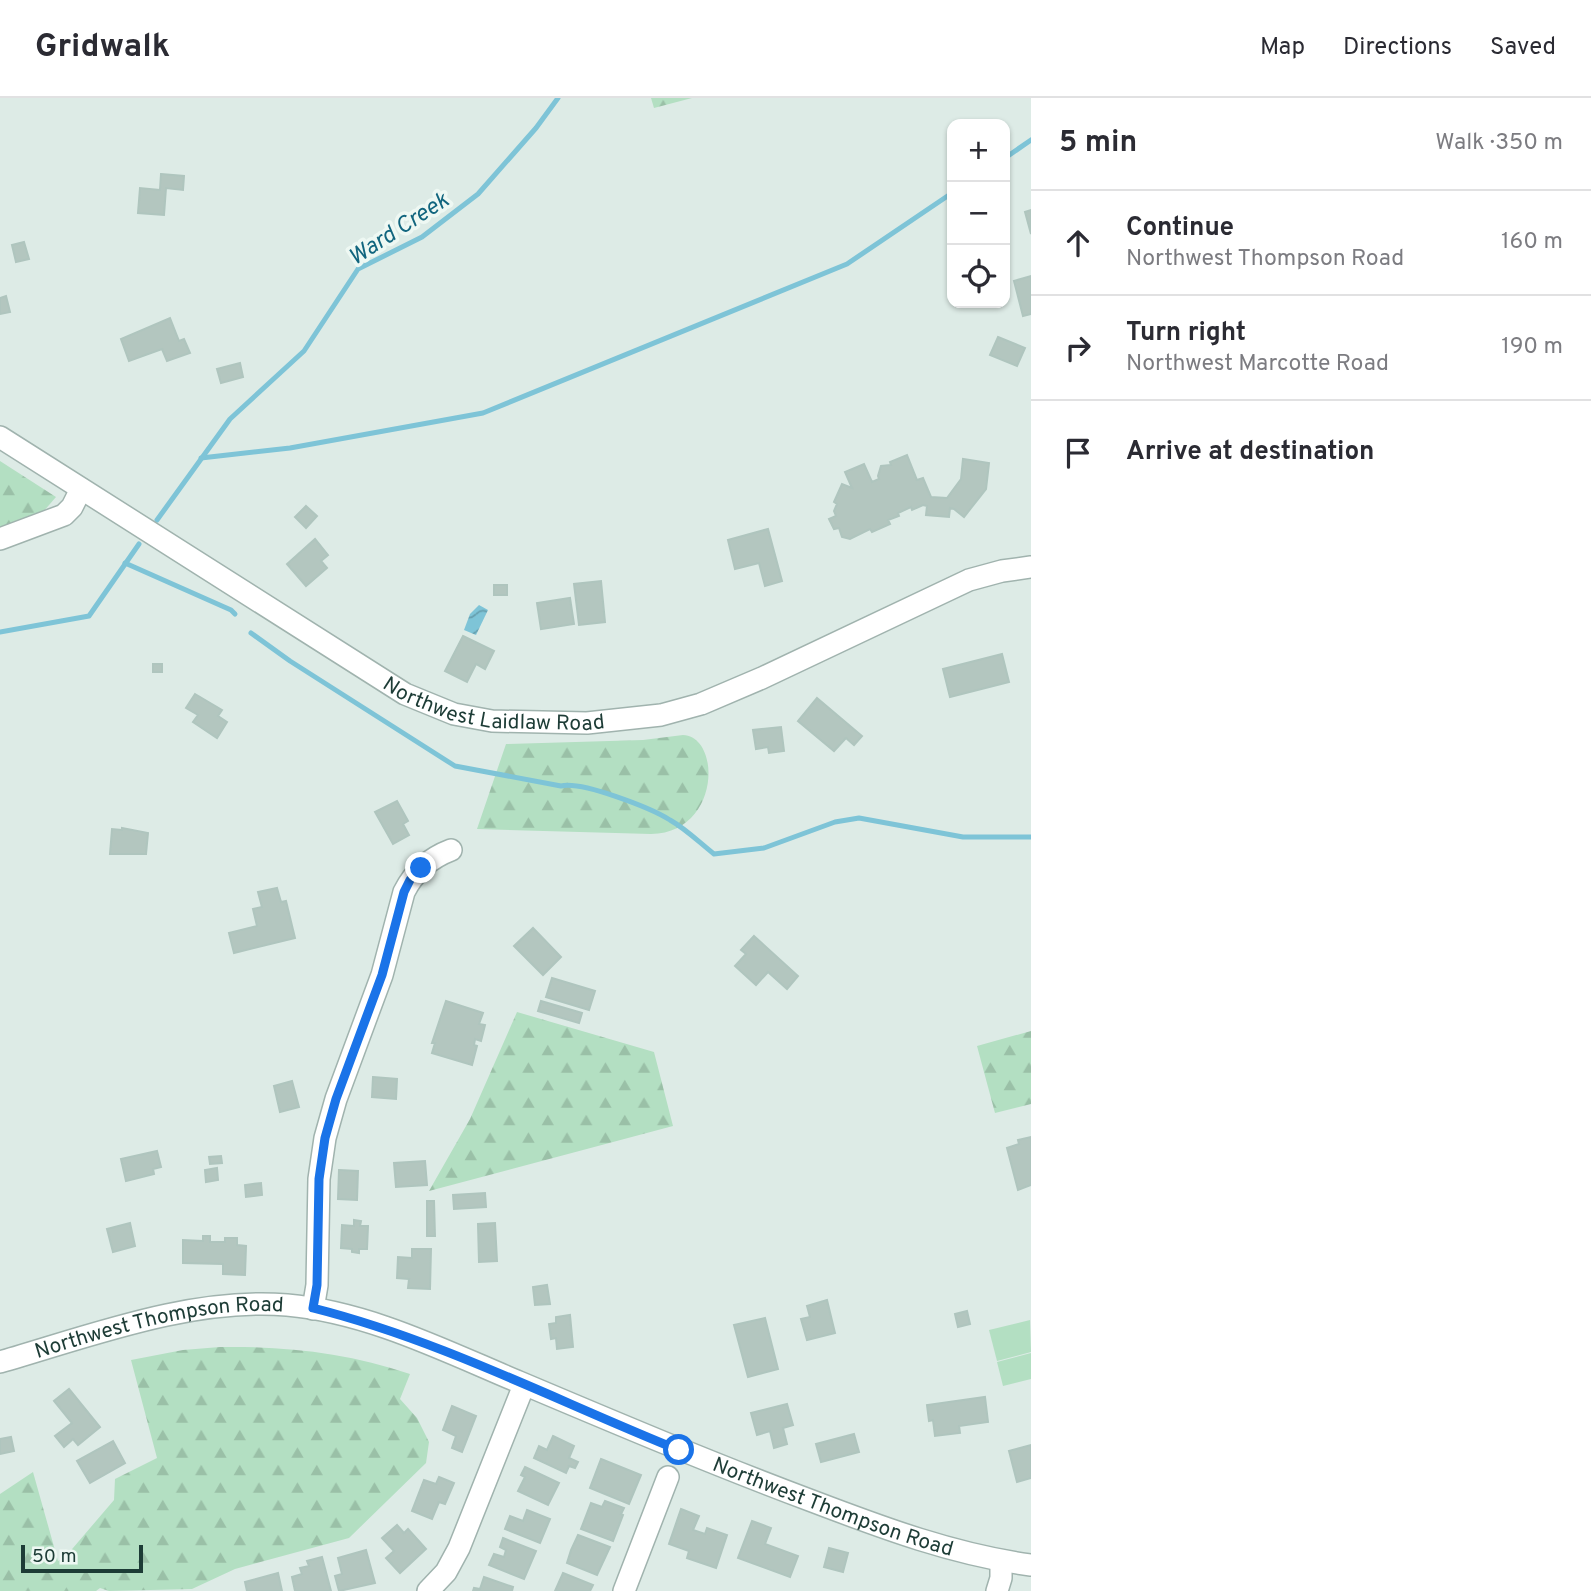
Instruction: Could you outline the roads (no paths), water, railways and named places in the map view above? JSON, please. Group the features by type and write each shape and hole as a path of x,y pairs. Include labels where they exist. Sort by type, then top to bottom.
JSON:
{"street":[{"name":"Northwest Laidlaw Road","path":"0,437 405,694 454,714 492,721 540,724 612,721 680,710 762,678 958,585 1002,571 1031,567"},
{"path":"0,539 64,515 72,507 81,489"},
{"path":"313,1308 317,1285 319,1179 329,1121 382,975 404,892 421,868 451,850"},
{"name":"Northwest Thompson Road","path":"0,1362 157,1318 216,1307 285,1305 313,1308 376,1325 641,1434 876,1525 1001,1561 1031,1565"},
{"path":"428,1591 446,1572 459,1548 524,1385"},
{"path":"624,1591 668,1477"},
{"path":"997,1591 1001,1578 1001,1561"}],"water":[{"path":"479,605 488,610 476,635 464,630 470,614"}],"waterway":[{"name":"Ward Creek","path":"157,520 230,419 304,351 358,269 422,237 478,194 536,128 558,98"},
{"path":"1010,155 1031,140"},
{"path":"201,458 290,448 483,413 847,264 947,196"},
{"name":"Ward Creek","path":"0,632 89,616 139,544"},
{"path":"125,563 235,614"},
{"path":"251,633 290,661 455,766 584,788 616,797 670,820 714,854 764,848 835,822 859,818 963,837 1031,837"}]}
